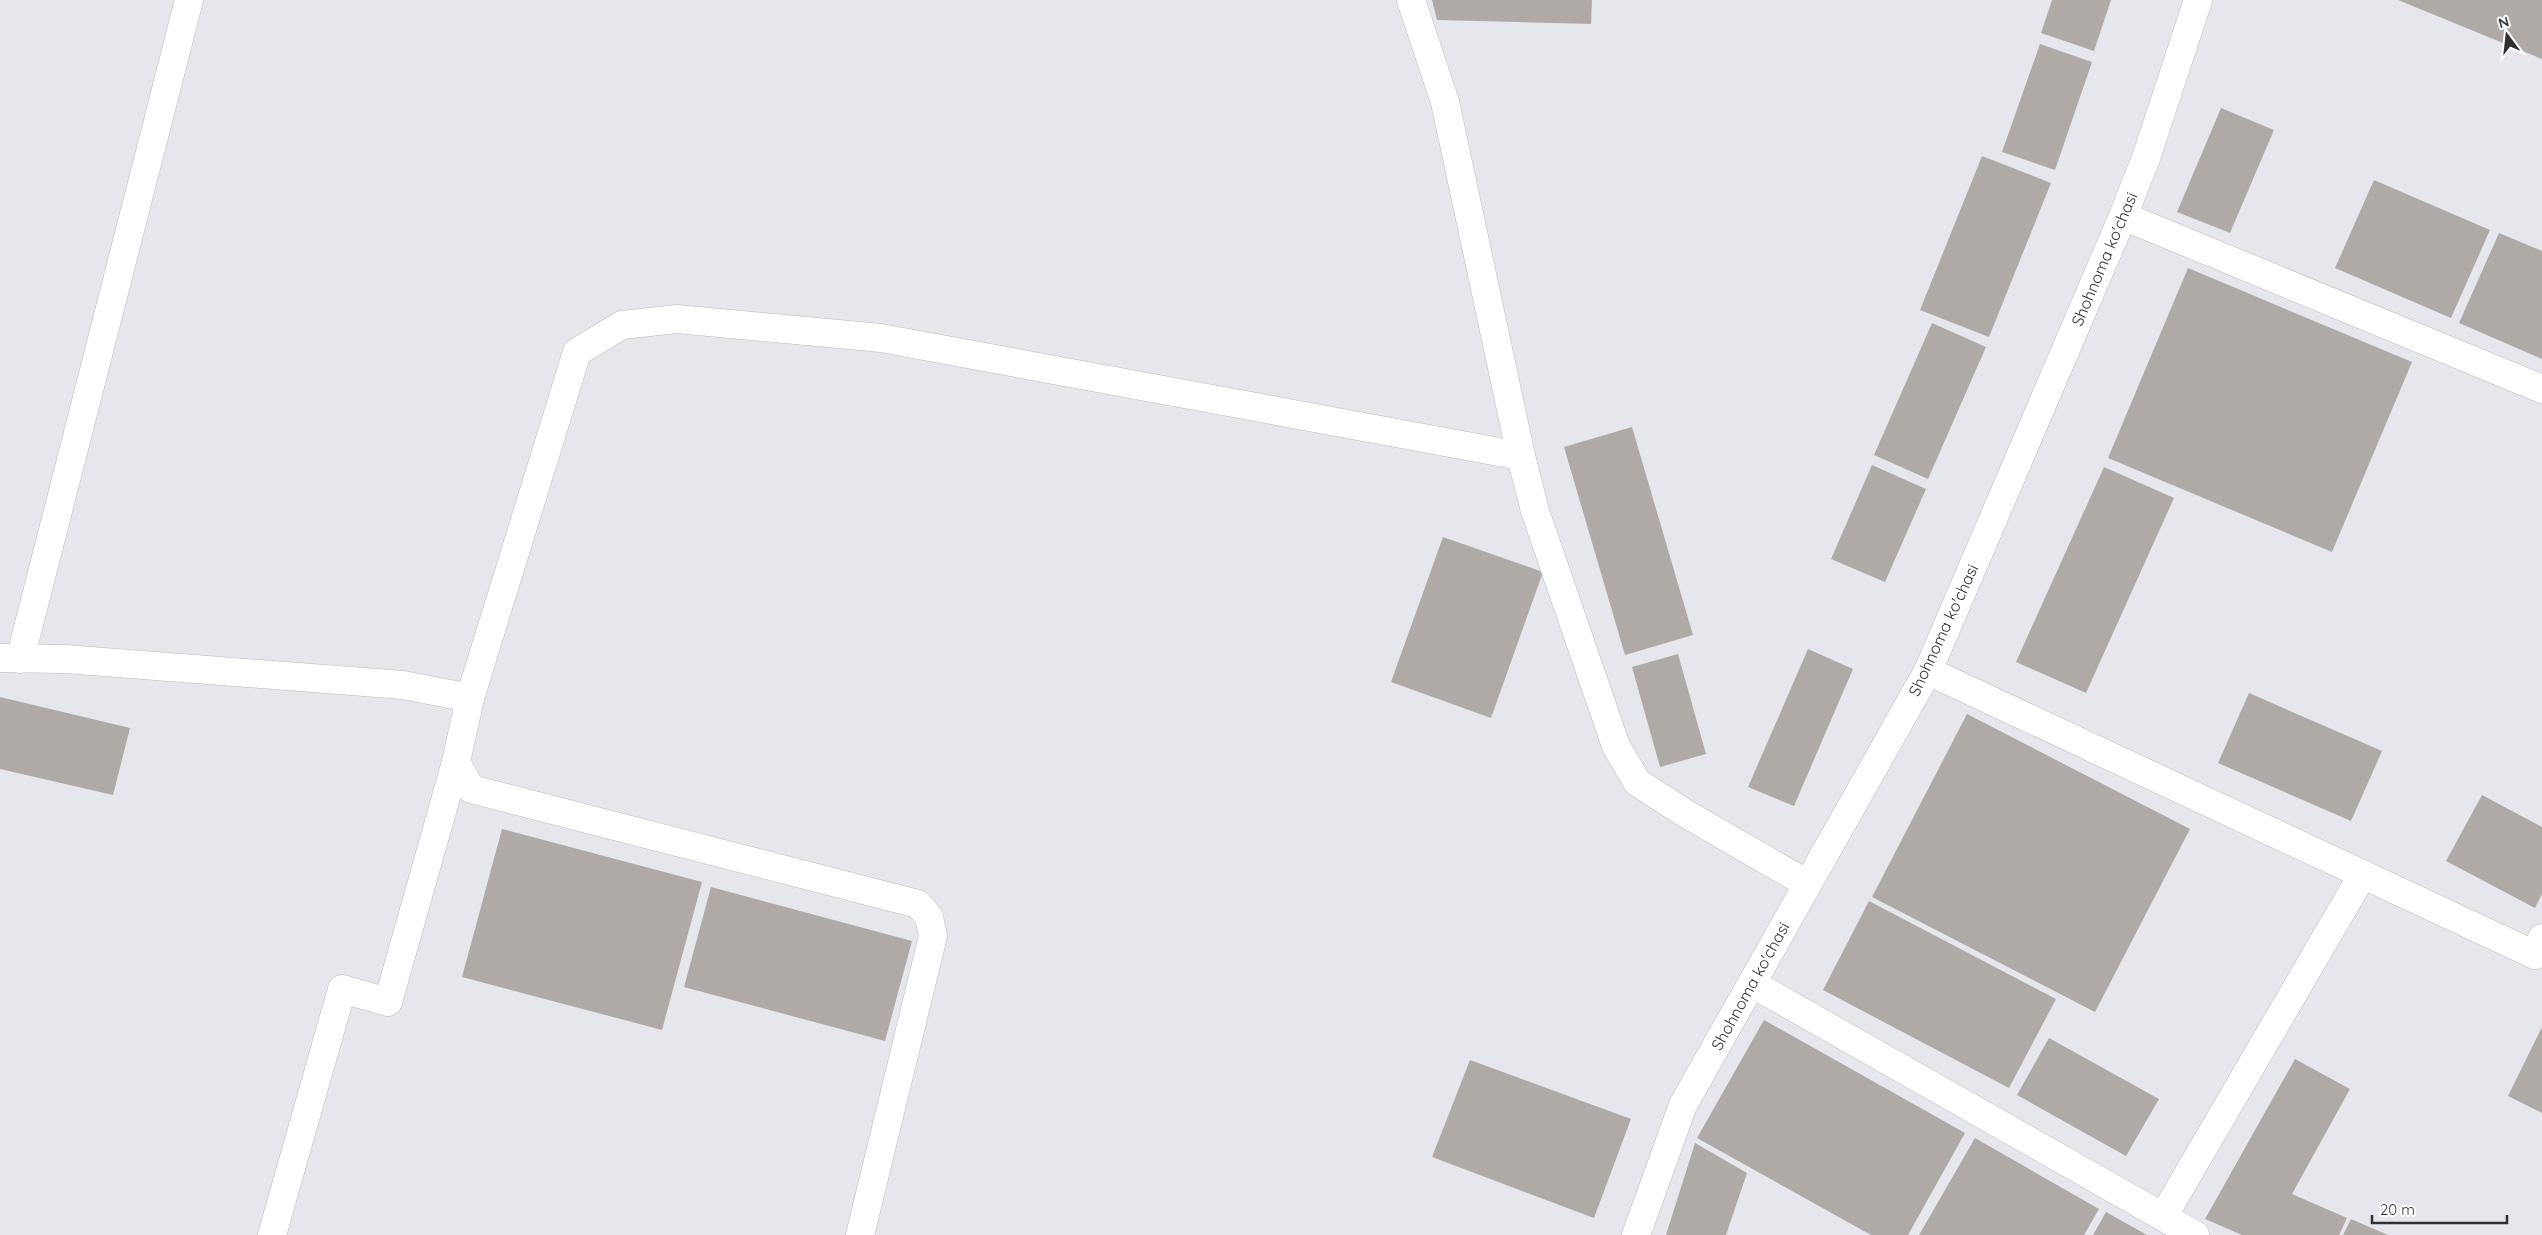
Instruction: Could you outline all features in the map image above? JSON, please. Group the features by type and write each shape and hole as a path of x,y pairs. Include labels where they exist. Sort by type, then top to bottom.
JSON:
{"street":[{"path":"189,0 10,658 65,660 403,685 470,698"},
{"path":"1411,0 1445,102 1521,456 1536,511 1616,746 1637,782 1683,812 1806,883"},
{"name":"Shohnoma ko'chasi","path":"1636,1235 1682,1105 1752,984 1806,883 1928,671 2123,216 2146,158 2198,0"},
{"path":"2123,216 2542,389"},
{"path":"272,1235 342,989 388,1002 456,762 470,698 577,352 622,325 677,319 881,338 1521,456"},
{"path":"1928,671 2534,955 2542,938"},
{"path":"456,762 471,789 918,904 924,911 929,917 933,936 860,1235"},
{"path":"2163,1217 2363,874"},
{"path":"1752,984 2195,1235"}],"building":[{"path":"1432,0 1592,0 1591,24 1437,20"},
{"path":"2052,0 2111,0 2094,51 2041,33"},
{"path":"2398,0 2542,0 2542,59"},
{"path":"2040,44 2092,62 2055,170 2002,152"},
{"path":"2221,108 2274,130 2230,233 2177,212"},
{"path":"1982,156 2051,183 1989,337 1920,310"},
{"path":"2374,180 2490,230 2451,318 2335,268"},
{"path":"2499,233 2542,251 2542,359 2459,323"},
{"path":"2188,268 2412,362 2332,552 2108,458"},
{"path":"1932,323 1986,347 1928,479 1874,455"},
{"path":"1632,427 1693,635 1625,655 1564,447"},
{"path":"1872,465 1926,489 1885,582 1831,559"},
{"path":"2104,467 2174,498 2086,693 2016,662"},
{"path":"1443,537 1543,572 1491,718 1391,682"},
{"path":"1808,649 1853,669 1794,806 1748,787"},
{"path":"1678,654 1706,754 1660,767 1632,667"},
{"path":"2249,693 2382,751 2351,821 2218,763"},
{"path":"0,697 130,728 113,795 0,769"},
{"path":"1967,714 2190,829 2095,1012 1872,897"},
{"path":"2482,795 2542,827 2542,894 2535,908 2446,861"},
{"path":"502,829 702,882 662,1030 462,977"},
{"path":"711,887 912,941 885,1041 684,987"},
{"path":"1869,901 2056,999 2009,1088 1823,990"},
{"path":"1764,1020 1965,1133 1908,1235 1871,1235 1697,1138"},
{"path":"2542,1027 2542,1113 2508,1096"},
{"path":"2049,1038 2159,1099 2126,1156 2017,1095"},
{"path":"2295,1059 2350,1089 2292,1194 2347,1218 2339,1235 2242,1235 2205,1219"},
{"path":"1470,1060 1631,1119 1594,1218 1432,1157"},
{"path":"1975,1138 2099,1209 2084,1235 1919,1235"},
{"path":"1695,1143 1747,1173 1726,1235 1666,1235"},
{"path":"2106,1212 2147,1235 2093,1235"},
{"path":"2351,1219 2388,1235 2343,1235"}]}
